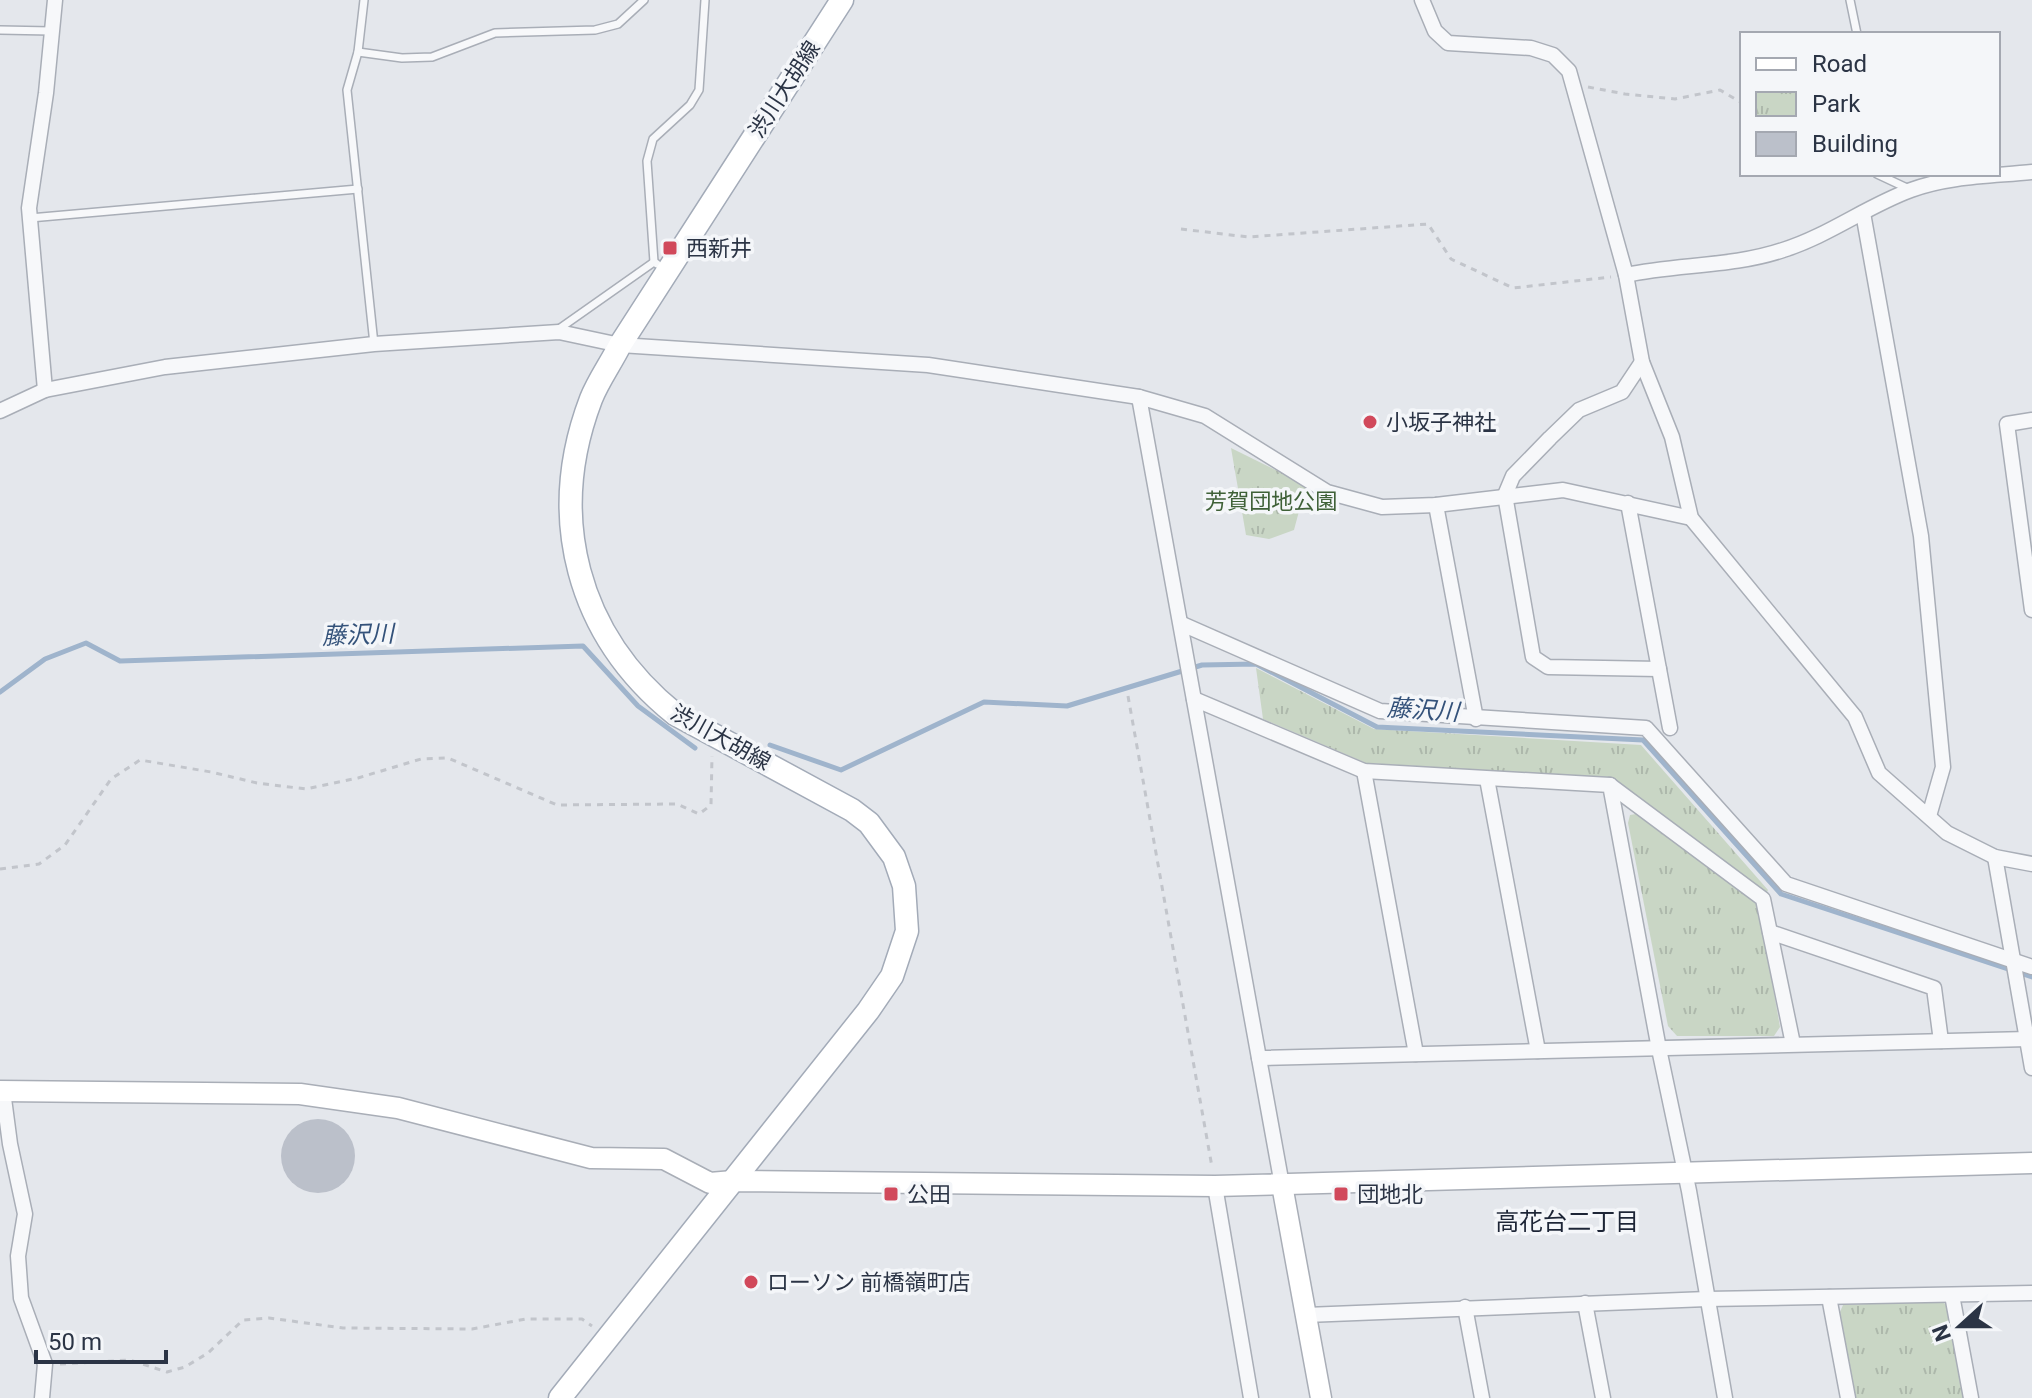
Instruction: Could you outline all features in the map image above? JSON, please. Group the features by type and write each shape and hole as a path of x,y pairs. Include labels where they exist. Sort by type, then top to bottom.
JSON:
{"main road":[{"name":"渋川大胡線","path":"560,1398 868,1011 892,976 907,931 904,886 894,857 869,823 825,794 675,714 655,698 625,664 596,619 578,568 569,513 579,433 592,396 662,266 842,0"}],"street":[{"path":"45,390 29,218 55,0"},
{"path":"1422,0 1435,31 1448,43 1531,48 1553,55 1569,71 1626,275 1642,362 1672,437 1691,518 1855,717 1879,773 1947,833 1995,857 2032,864"},
{"path":"2000,176 2032,172"},
{"path":"1626,275 1660,268 1742,260 1784,250 1911,190 1942,182 1996,176"},
{"path":"1863,213 1921,536 1943,767 1929,816"},
{"path":"0,411 45,390 165,367 374,344 554,332 620,345 928,365 1139,397 1205,416 1327,492 1382,507 1436,505 1563,490 1691,518"},
{"path":"1642,362 1622,392 1579,410 1550,438 1513,476 1505,495 1533,657 1548,667 1659,669"},
{"path":"1139,397 1321,1398"},
{"path":"2032,420 2007,424 2032,610"},
{"path":"1628,503 1670,728"},
{"path":"1436,505 1476,719"},
{"path":"1182,624 1380,711 1646,728 1786,884 2032,967"},
{"path":"1194,699 1364,771 1610,785 1763,899 1793,1044"},
{"path":"1364,771 1416,1054"},
{"path":"1487,779 1538,1051"},
{"path":"1610,785 1659,1049 1686,1174 1725,1398"},
{"path":"1995,857 2032,1068"},
{"path":"1770,932 1934,988 1941,1041"},
{"path":"1259,1058 2028,1039"},
{"path":"42,1398 45,1364 21,1298 18,1256 25,1214 2,1091 300,1094 398,1108 591,1158 664,1159 710,1183 1282,1185 2032,1163"},
{"path":"1215,1186 1251,1398"},
{"path":"1306,1315 1707,1299 2032,1293"},
{"path":"1952,1295 1971,1398"},
{"path":"1829,1297 1848,1398"},
{"path":"1585,1303 1603,1398"},
{"path":"1465,1307 1482,1398"}],"lane":[{"path":"364,0 358,52 347,90 374,344"},
{"path":"358,52 402,58 432,57 495,33 595,30 618,24 644,0"},
{"path":"554,332 662,266 647,161 653,139 690,105 699,90 705,0"},
{"path":"1850,0 1857,32"},
{"path":"0,30 53,31"},
{"path":"1881,176 1911,190"},
{"path":"29,218 358,189"}],"path":[{"path":"1573,84 1675,99 1720,90 1740,102"},
{"path":"1181,229 1248,237 1428,224 1451,259 1513,288 1626,275"},
{"path":"1128,696 1215,1186"},
{"path":"0,869 39,864 65,845 111,779 140,760 257,783 306,789 358,778 421,759 448,758 557,805 677,804 699,814 711,805 712,735"},
{"path":"45,1369 64,1363 130,1360 167,1372 185,1367 208,1353 243,1320 269,1318 343,1328 472,1329 526,1319 582,1319 609,1337"}],"green space":[{"name":"芳賀団地公園","path":"1231,448 1306,485 1294,530 1269,539 1246,535"},
{"path":"1256,668 1374,729 1641,745 1768,890 1766,894 1612,778 1366,763 1263,719"},
{"path":"1636,814 1758,902 1780,1027 1774,1036 1677,1036 1668,1026 1628,823 1630,815"},
{"path":"1940,1301 1947,1305 1964,1398 1856,1398 1840,1312 1843,1305"}],"building":[{"path":"318,1119 332,1122 344,1130 352,1142 355,1156 352,1170 344,1182 332,1190 318,1193 304,1190 292,1182 284,1170 281,1156 284,1142 292,1130 304,1122"}],"waterway":[{"name":"藤沢川","path":"0,692 45,659 86,643 120,661 583,646 638,706 695,748"},
{"name":"藤沢川","path":"770,745 841,770 984,702 1067,706 1202,665 1256,664 1377,727 1643,740 1781,894 2032,977"}],"place":[{"name":"西新井","path":"670,248"},
{"name":"小坂子神社","path":"1370,422"},
{"name":"公田","path":"891,1194"},
{"name":"団地北","path":"1341,1194"},
{"name":"ローソン 前橋嶺町店","path":"751,1282"}],"district":[{"name":"高花台二丁目","path":"1567,1222"}]}
